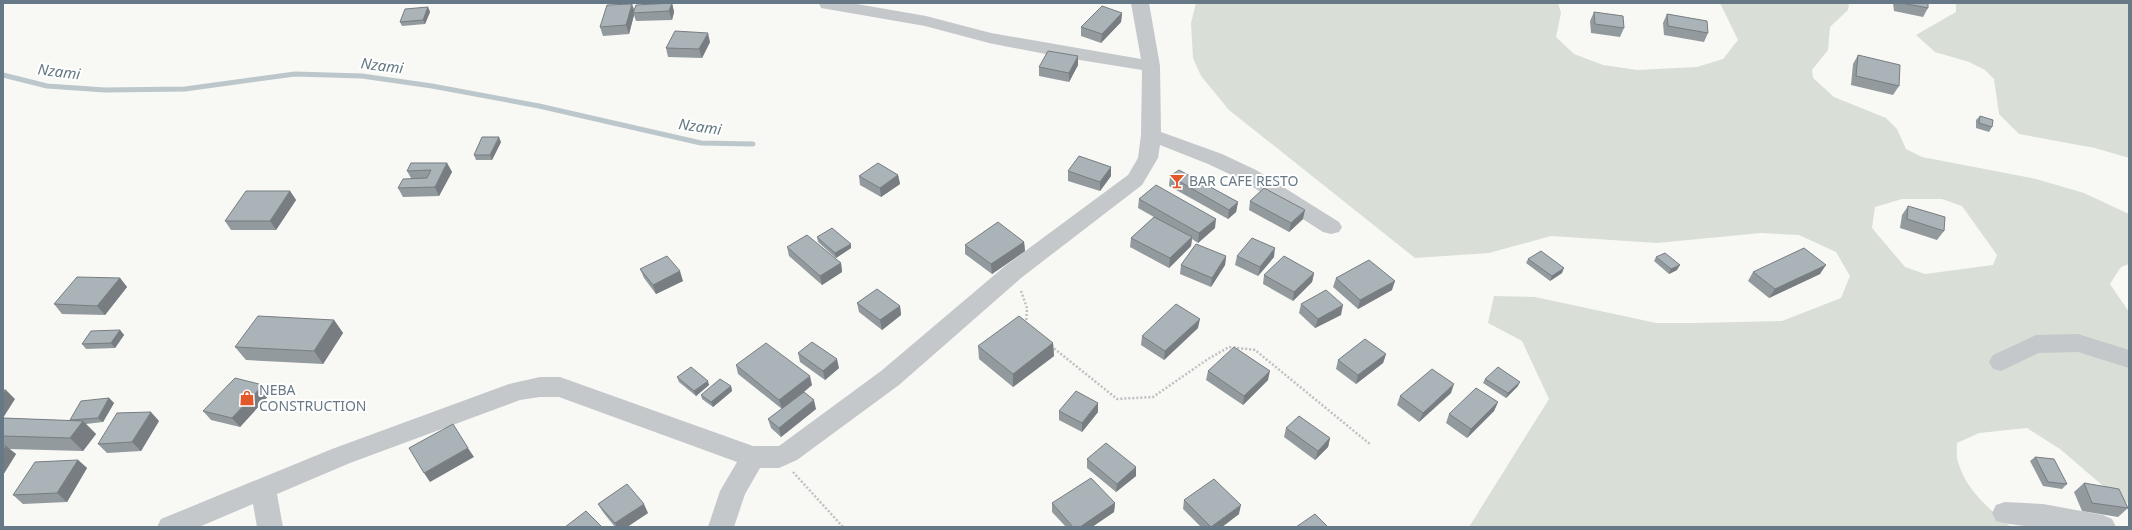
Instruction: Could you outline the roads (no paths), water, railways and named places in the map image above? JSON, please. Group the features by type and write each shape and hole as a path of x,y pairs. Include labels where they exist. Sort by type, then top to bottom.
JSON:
{"street":[{"path":"170,527 341,456 518,391 540,387 560,387 753,457 779,457 788,453 890,378 1013,272 1136,180 1148,158 1151,135 1151,66 1140,3"},
{"path":"827,4 926,21 989,38 1061,52 1151,66"},
{"path":"1151,135 1215,159 1249,175 1331,227"},
{"path":"2001,362 2036,344 2078,343 2129,359"},
{"path":"721,527 733,491 753,457"},
{"path":"263,489 270,527"},
{"path":"2005,513 2043,516 2103,527"}],"waterway":[{"name":"Nzami","path":"3,75 47,86 105,90 185,89 295,74 362,76 432,86 539,106 701,143 753,144"}],"place":[{"name":"BAR CAFE RESTO","path":"1177,181"},
{"name":"NEBA CONSTRUCTION","path":"247,398"}]}
